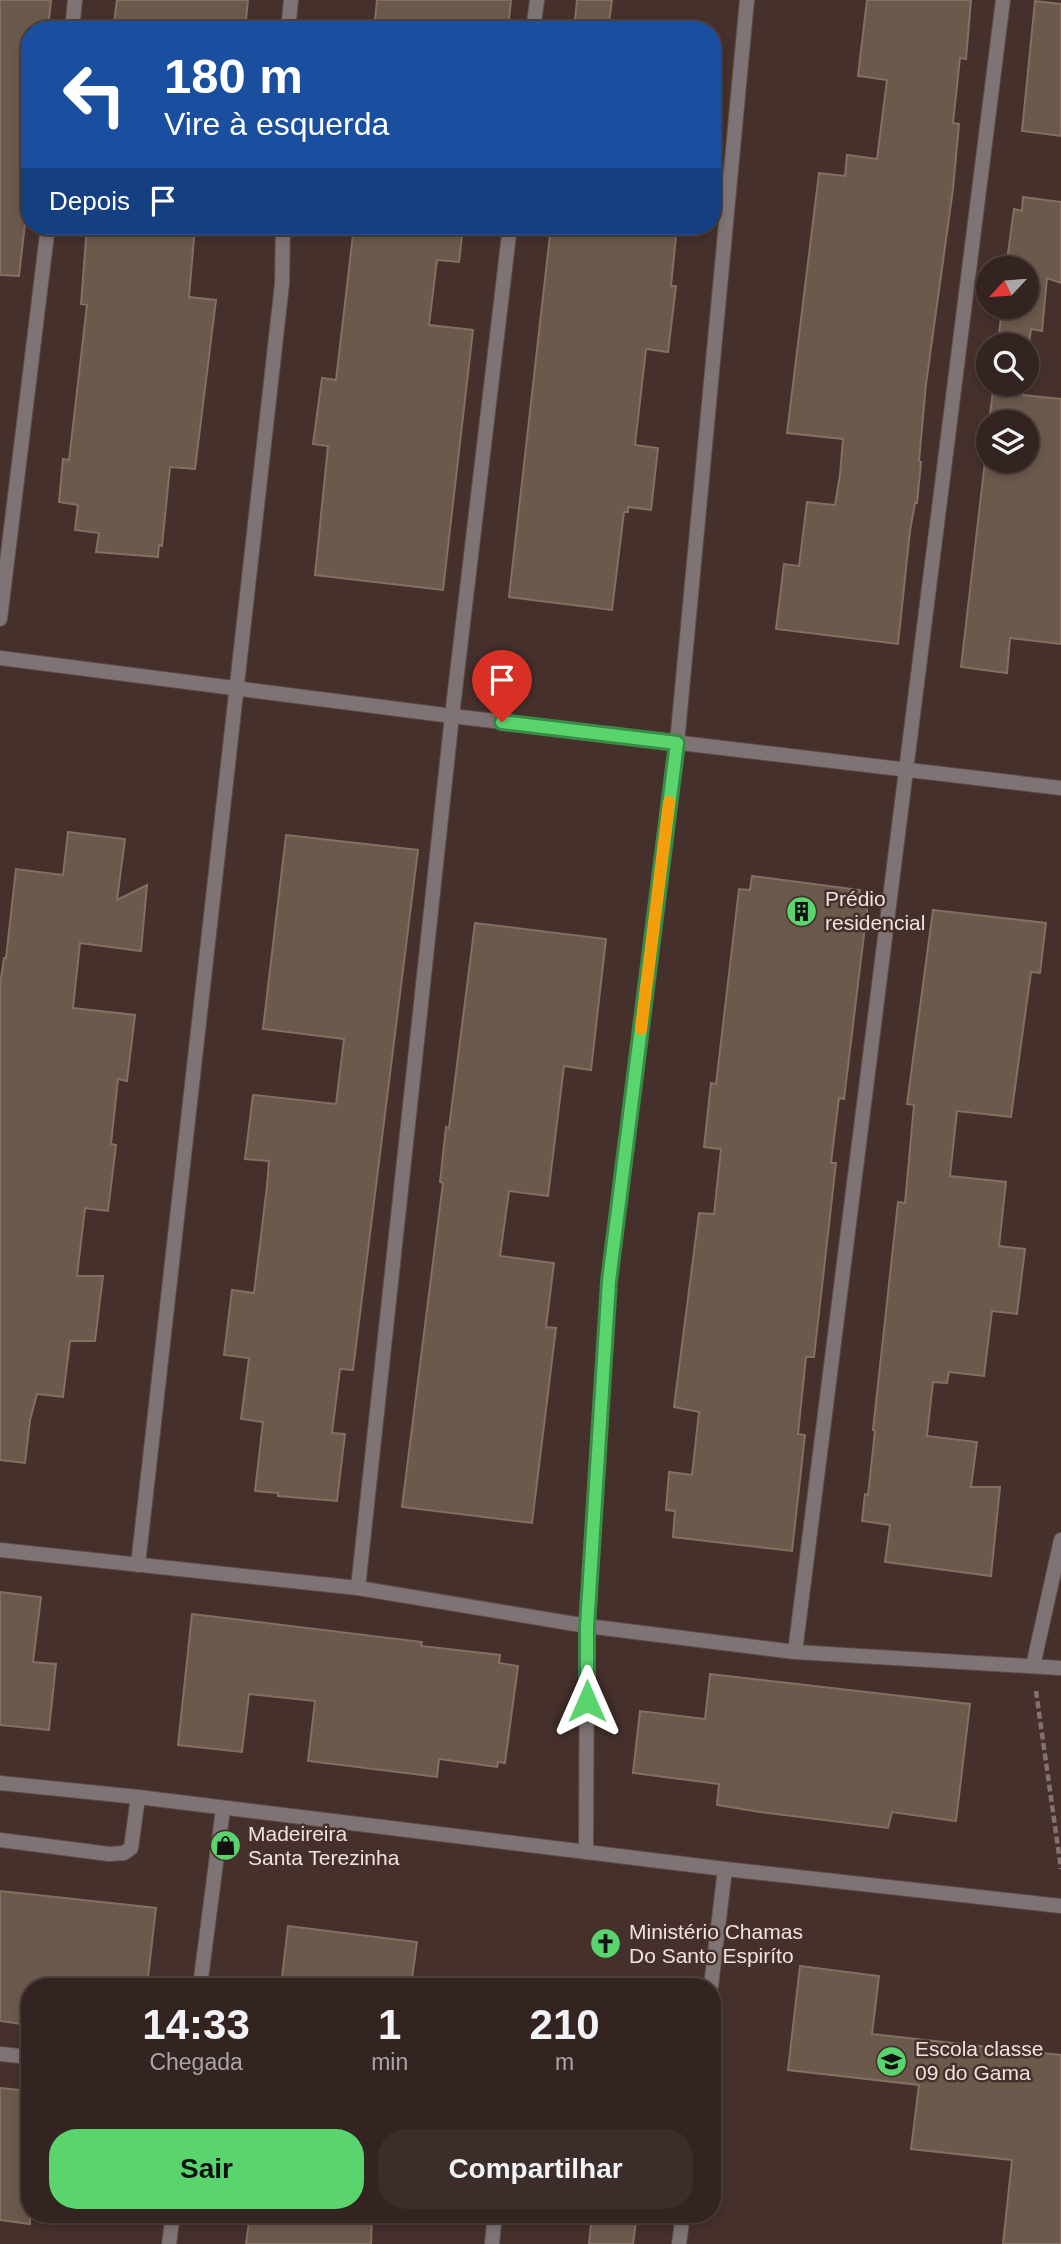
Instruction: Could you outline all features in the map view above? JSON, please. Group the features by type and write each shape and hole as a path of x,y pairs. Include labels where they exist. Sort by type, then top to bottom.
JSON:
{"street":[{"path":"73,21 75,0"},
{"path":"289,21 291,0"},
{"path":"534,21 537,0"},
{"path":"586,1852 587,1626 609,1281 677,743 747,0"},
{"path":"794,1652 1003,0"},
{"path":"0,619 47,235"},
{"path":"138,1566 282,284 283,235"},
{"path":"358,1588 452,716 509,235"},
{"path":"0,658 452,716 1061,788"},
{"path":"1033,1666 1061,1540"},
{"path":"0,1550 358,1588 587,1626 794,1652 1061,1668"},
{"path":"0,1783 1061,1906"},
{"path":"0,1840 109,1854 124,1853 131,1847 138,1797"},
{"path":"201,1978 223,1809"},
{"path":"712,1978 725,1869"},
{"path":"0,2054 21,2056"},
{"path":"169,2244 172,2223"},
{"path":"492,2244 494,2223"},
{"path":"679,2244 682,2223"}],"path":[{"path":"1033,1666 1061,1869"}],"building":[{"path":"0,0 51,0 49,21 21,21 21,235 24,235 19,276 0,275"},
{"path":"117,0 248,0 246,21 114,21"},
{"path":"377,0 511,0 509,21 375,21"},
{"path":"577,0 612,0 609,21 575,21"},
{"path":"867,0 971,0 966,59 960,58 953,123 959,124 953,189 926,384 917,503 910,531 898,644 776,629 784,564 799,566 807,502 835,505 840,475 843,439 787,433 819,173 845,176 847,155 877,159 887,80 858,76"},
{"path":"1035,1 1061,4 1061,136 1022,131"},
{"path":"1023,197 1061,202 1061,283 1047,278 1042,331 1031,329 1030,333 999,333 1001,319 1040,318 1040,256 1008,256 1014,209 1022,211"},
{"path":"86,235 194,235 189,297 216,300 195,469 170,467 162,546 159,545 158,557 96,552 99,533 75,530 78,505 59,502 63,459 69,460 87,305 81,304"},
{"path":"353,235 462,235 459,262 437,260 429,325 473,330 443,590 315,575 328,446 313,444 322,378 336,380"},
{"path":"550,235 676,235 671,286 676,286 668,352 646,349 635,445 658,448 651,510 628,507 628,512 624,512 612,610 509,597"},
{"path":"992,396 1061,399 1061,644 1010,638 1007,673 961,667 984,473 1039,473 1039,410 991,410"},
{"path":"68,832 125,839 117,900 147,885 141,951 80,943 73,1008 135,1015 127,1081 118,1079 111,1144 116,1145 108,1211 85,1208 77,1276 103,1276 95,1341 70,1341 63,1397 37,1394 30,1420 25,1463 0,1460 0,985 6,958 16,869 63,875"},
{"path":"286,835 418,850 353,1370 340,1369 332,1433 345,1434 337,1501 278,1496 278,1493 255,1491 263,1422 241,1419 249,1358 224,1355 232,1290 254,1293 267,1186 269,1161 245,1159 253,1095 336,1104 344,1039 263,1029"},
{"path":"752,876 860,890 859,901 868,902 844,1099 839,1098 831,1163 836,1163 814,1357 806,1357 798,1434 805,1435 792,1551 673,1537 675,1511 666,1510 669,1472 692,1475 699,1412 674,1407 699,1213 714,1214 721,1149 704,1147 711,1083 716,1084 739,889 750,890"},
{"path":"933,910 1046,923 1040,973 1031,972 1011,1117 957,1111 950,1176 1006,1182 999,1246 1025,1249 1017,1314 992,1311 984,1376 949,1372 947,1383 933,1382 927,1436 977,1442 971,1487 1000,1487 991,1576 885,1562 890,1525 862,1521 865,1494 868,1495 898,1202 905,1203 914,1105 907,1104"},
{"path":"475,923 606,939 591,1070 564,1066 548,1196 509,1191 500,1256 554,1263 546,1327 556,1328 532,1523 402,1507 443,1183 440,1182 446,1127 449,1128"},
{"path":"0,1592 41,1597 33,1662 56,1664 49,1730 0,1725"},
{"path":"192,1614 422,1642 421,1646 500,1655 499,1663 518,1666 505,1763 498,1762 497,1767 439,1759 437,1777 308,1761 315,1701 249,1694 242,1752 178,1745"},
{"path":"710,1674 970,1704 956,1821 892,1812 888,1828 760,1812 717,1805 719,1784 633,1773 640,1711 705,1719"},
{"path":"0,1891 156,1908 148,1978 21,1978 21,2024 0,2021"},
{"path":"288,1926 417,1942 412,1978 282,1978"},
{"path":"800,1966 879,1976 872,2034 1061,2055 1061,2244 1003,2244 1012,2160 911,2149 919,2085 788,2070"},
{"path":"0,2088 21,2090 21,2223 0,2220"},
{"path":"249,2223 372,2223 371,2244 246,2244"},
{"path":"591,2223 636,2223 633,2244 589,2244"}],"slow traffic":[{"path":"641,1029 669,802"}],"place":[{"name":"Prédio residencial","path":"802,911"},
{"name":"Madeireira Santa Terezinha","path":"225,1846"},
{"name":"Ministério Chamas Do Santo Espiríto","path":"606,1944"},
{"name":"Escola classe 09 do Gama","path":"892,2061"}],"route":[{"path":"502,722 677,743 609,1281 587,1626 587,1701"}]}
